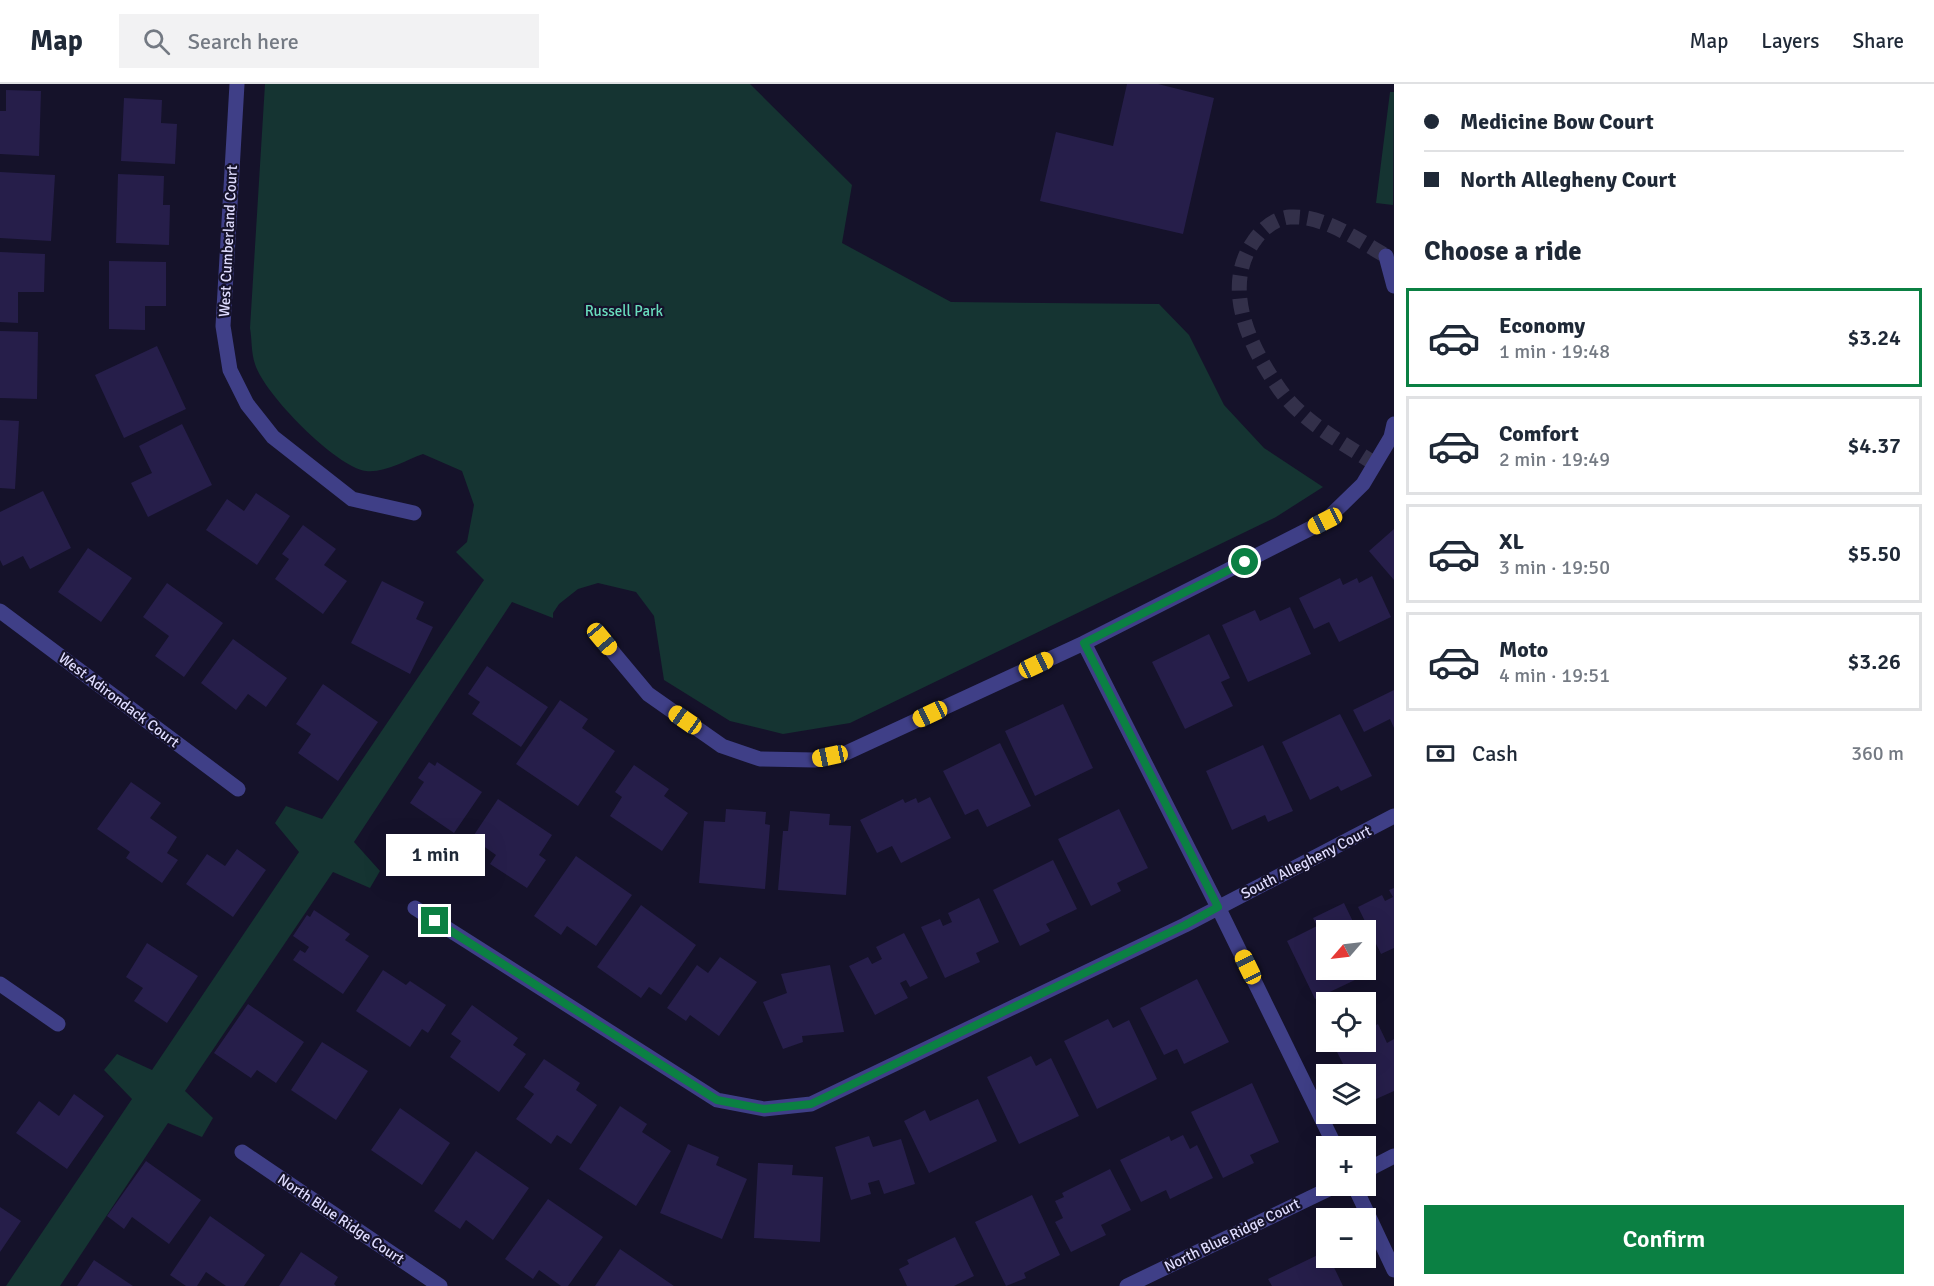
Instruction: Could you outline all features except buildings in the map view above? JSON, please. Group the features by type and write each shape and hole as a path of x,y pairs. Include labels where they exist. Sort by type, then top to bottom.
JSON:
{"street":[{"name":"West Cumberland Court","path":"237,84 223,326 230,370 247,404 273,437 352,499 414,513"},
{"path":"1386,256 1394,286"},
{"path":"602,639 648,694 722,746 760,759 815,760 846,753 1084,643 1325,521 1363,484 1391,437 1394,424"},
{"name":"West Adirondack Court","path":"0,612 238,789"},
{"path":"1084,643 1218,907 1330,1136"},
{"name":"South Allegheny Court","path":"415,908 717,1100 764,1109 811,1104 1185,925 1394,816"},
{"path":"0,984 58,1024"},
{"name":"North Blue Ridge Court","path":"242,1152 440,1286"},
{"path":"1376,1165 1394,1156"},
{"name":"North Blue Ridge Court","path":"1127,1286 1316,1195"},
{"path":"1359,1196 1394,1270"}],"green space":[{"name":"Russell Park","path":"265,84 750,84 852,185 842,243 951,302 1159,304 1189,335 1224,405 1264,448 1323,487 1276,517 850,723 783,734 730,721 664,680 654,616 636,592 598,583 578,589 559,604 553,613 553,618 512,602 354,842 380,871 370,888 333,872 185,1091 213,1118 202,1137 168,1123 60,1286 6,1286 132,1099 104,1070 117,1054 152,1070 299,852 275,823 286,806 322,819 484,580 456,552 467,542 474,505 462,471 423,454 381,470 366,471 353,466 320,443 286,410 261,377 255,364 250,328"},
{"path":"1390,92 1394,92 1393,205 1376,203"}],"tunnel":[{"path":"1375,464 1308,419 1285,397 1256,351 1248,333 1242,314 1240,277 1245,258 1257,237 1274,222 1290,217 1303,217 1328,224 1386,256"}],"route":[{"path":"435,921 717,1100 764,1109 811,1104 1185,925 1218,907 1084,643 1245,562"}]}
